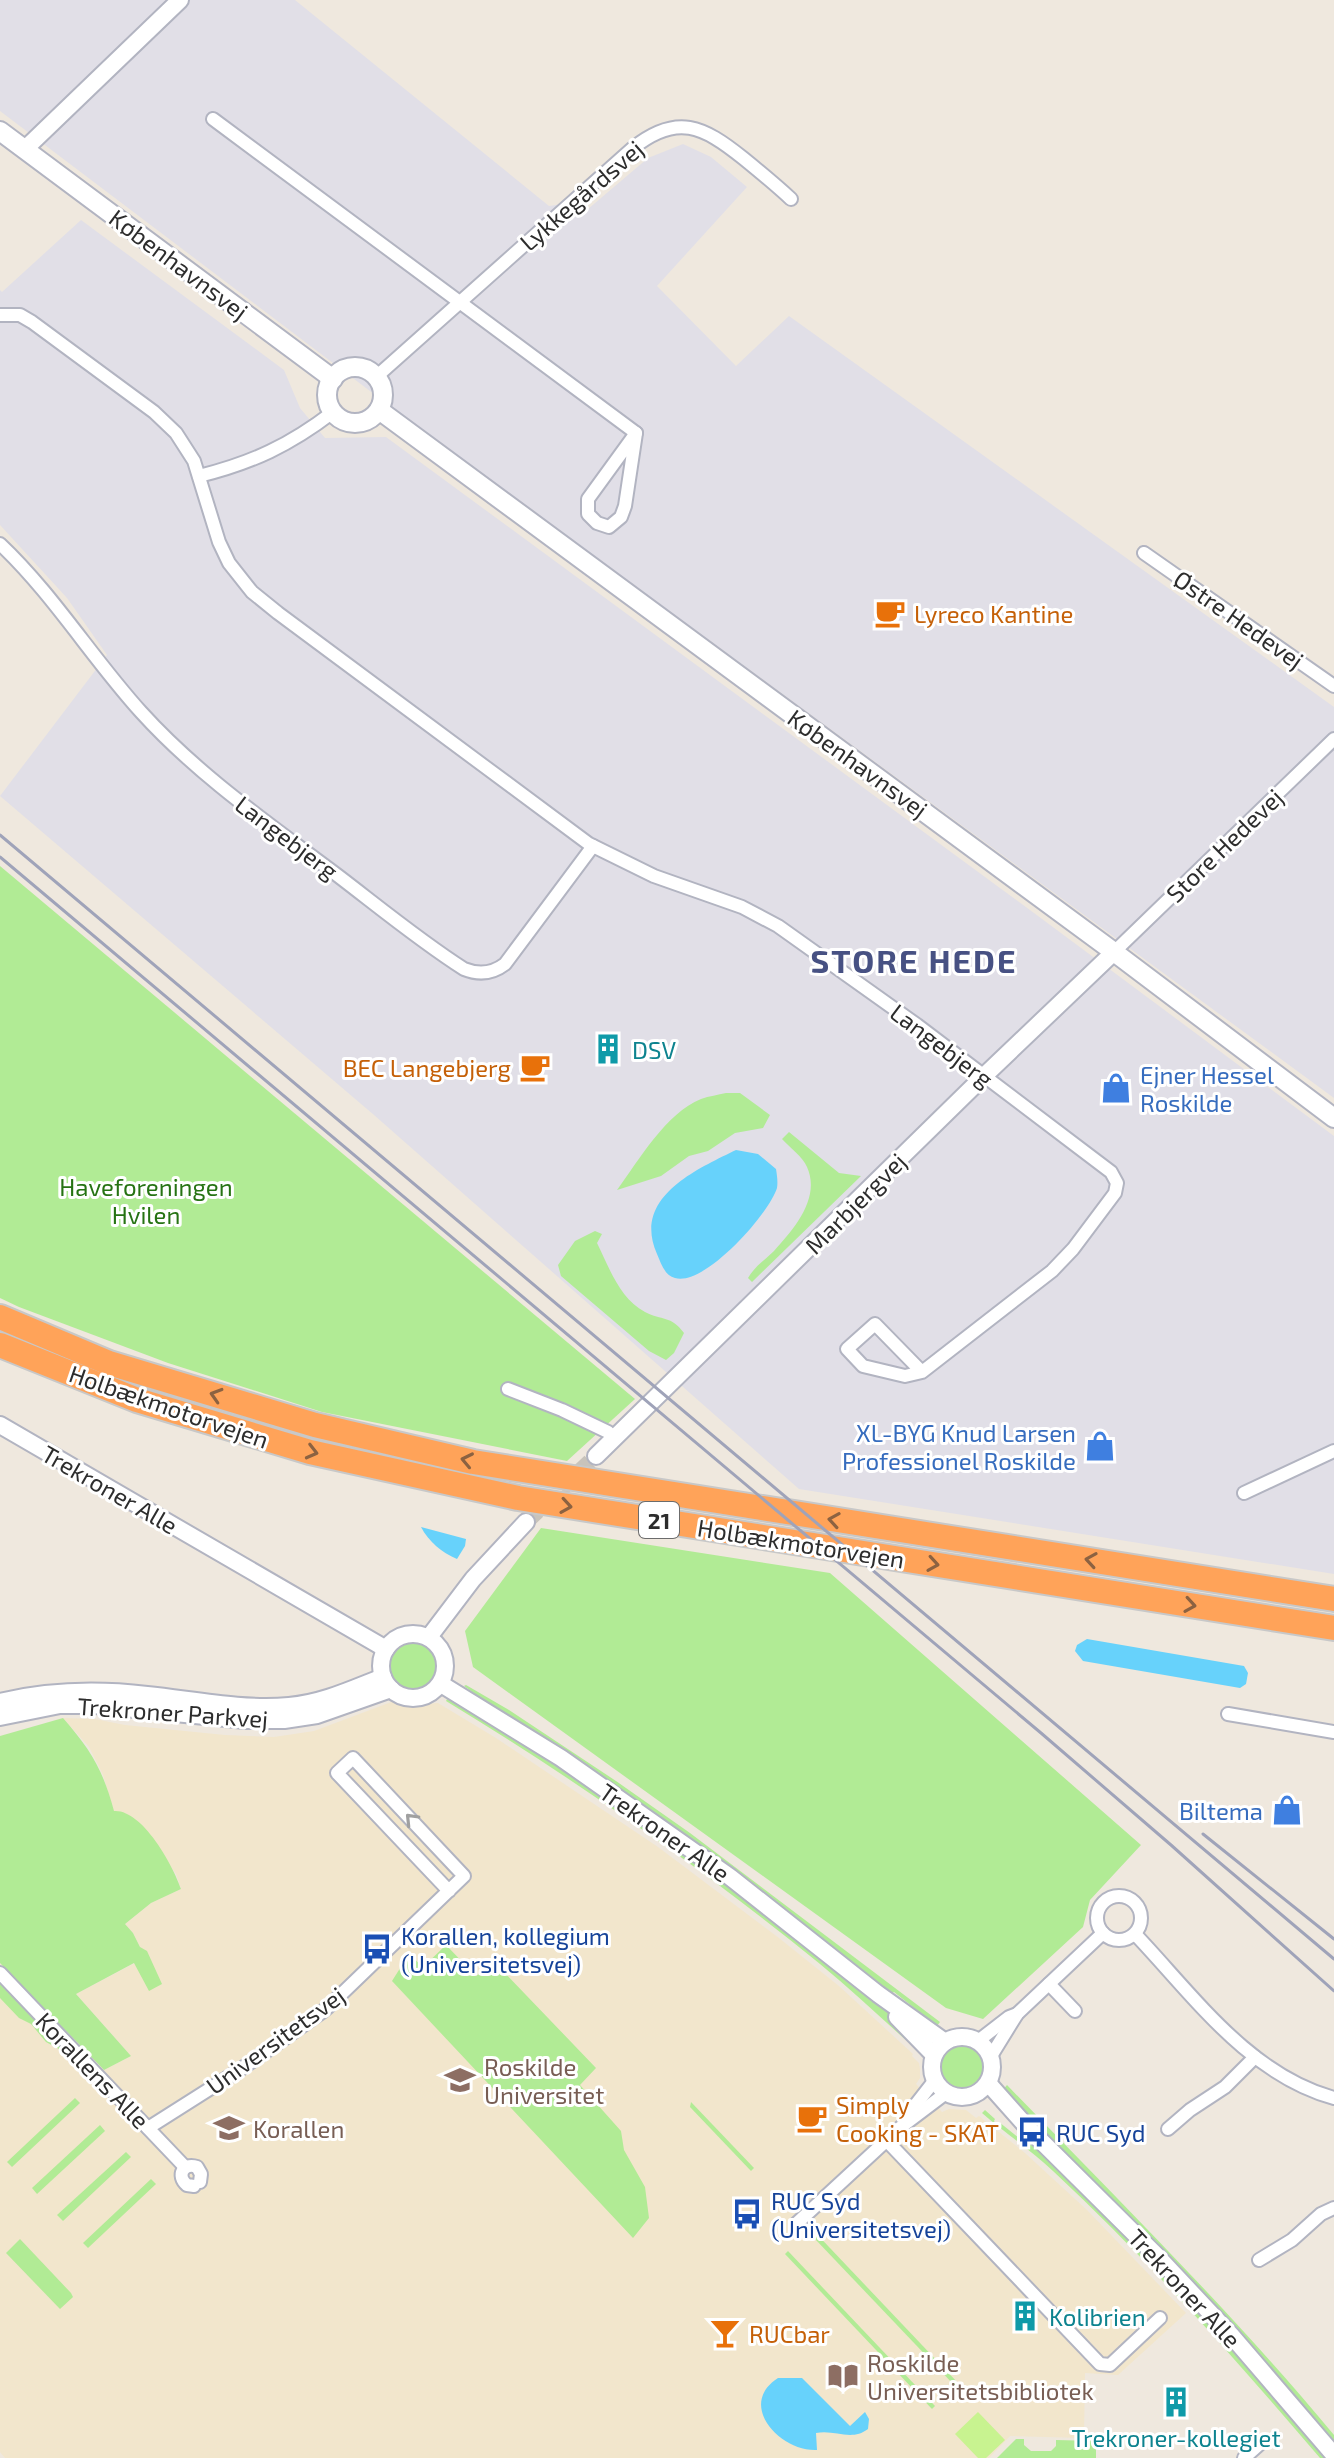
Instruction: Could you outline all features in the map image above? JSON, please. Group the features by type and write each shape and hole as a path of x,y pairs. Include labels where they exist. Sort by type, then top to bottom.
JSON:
{"highway":[{"name":"Holbækmotorvejen","path":"0,1317 124,1367 315,1425 473,1462 1334,1599"},
{"name":"Holbækmotorvejen","path":"0,1345 137,1400 310,1452 518,1498 1334,1628"}],"main road":[{"name":"Københavnsvej","path":"0,131 333,379"},
{"path":"359,367 376,377 383,393 379,410 372,418 351,423 333,412 328,396 333,379 340,372 359,367"},
{"name":"Københavnsvej","path":"379,410 1334,1118"}],"street":[{"path":"25,149 180,0"},
{"path":"213,119 636,433"},
{"name":"Lykkegårdsvej","path":"376,377 633,148 659,131 689,126 709,133 791,199"},
{"name":"Langebjerg","path":"0,315 20,315 32,322 154,412 176,433 194,461 224,553 252,592 593,846 654,876 742,907 778,926 917,1025 1111,1172 1117,1183 1115,1193 1073,1249 1052,1271 922,1372"},
{"path":"199,476 243,464 270,452 333,412"},
{"path":"636,433 621,517 609,527 597,523 588,514 588,499 636,433"},
{"name":"Langebjerg","path":"0,544 65,616 141,712 187,759 244,806 464,969 487,973 505,964 593,846"},
{"name":"Østre Hedevej","path":"1144,553 1334,686"},
{"name":"Store Hedevej","path":"1114,952 1334,739"},
{"name":"Marbjergvej","path":"596,1456 1114,952"},
{"path":"875,1324 922,1372 905,1376 863,1366 847,1349 875,1324"},
{"path":"508,1389 562,1410 608,1432 614,1438"},
{"name":"Trekroner Alle","path":"0,1425 386,1649"},
{"path":"1244,1493 1334,1451"},
{"path":"429,1637 473,1579 526,1522"},
{"path":"405,1635 429,1637 439,1646 445,1658 446,1672 441,1684 430,1694 416,1699 398,1695 387,1683 382,1658 386,1649 394,1640 405,1635"},
{"name":"Trekroner Parkvej","path":"0,1702 64,1691 144,1695 256,1708 327,1700 387,1683"},
{"name":"Trekroner Parkvej","path":"0,1717 60,1705 95,1705 245,1720 284,1720 317,1715 387,1683"},
{"name":"Trekroner Alle","path":"441,1684 561,1758 730,1877 878,1994 939,2048"},
{"path":"1228,1714 1334,1732"},
{"name":"Universitetsvej","path":"148,2128 241,2069 322,2012 449,1891 464,1876 353,1758 337,1773 449,1891"},
{"path":"1120,1895 1132,1899 1140,1910 1141,1923 1135,1934 1122,1940 1103,1933 1097,1922 1099,1909 1107,1899 1120,1895"},
{"path":"991,2056 978,2041 960,2036 939,2048 932,2066 941,2087 961,2097 982,2088 992,2072 991,2056 1017,2014 1103,1933"},
{"path":"1135,1934 1238,2043 1289,2081 1334,2098"},
{"name":"Korallens Alle","path":"0,1973 185,2167 197,2167 201,2174 197,2184"},
{"path":"1049,1984 1075,2011"},
{"path":"978,2041 1017,2014"},
{"path":"1168,2129 1225,2087 1255,2057"},
{"path":"796,2224 941,2087"},
{"name":"Trekroner Alle","path":"982,2088 1019,2125 1028,2128 1157,2256 1231,2335 1334,2455"},
{"path":"887,2141 1100,2364 1110,2365 1160,2318"},
{"path":"1259,2260 1292,2240 1321,2214 1334,2208"},
{"path":"1244,2458 1263,2441"}],"shaded area":[{"path":"0,0 295,0 549,206 562,204 581,215 648,158 683,144 711,157 747,187 657,286 736,366 789,316 1334,707 1334,1098 403,416 0,111"},
{"path":"81,220 284,370 300,408 325,438 386,437 1334,1136 1334,1574 799,1489 374,1115 0,796 107,655 67,598 0,525 0,290 2,292"},
{"name":"Roskilde Universitet","path":"394,1701 411,1705 438,1703 496,1738 658,1847 779,1938 839,1986 913,2054 920,2069 916,2084 942,2112 949,2109 966,2110 976,2118 979,2116 1025,2153 1087,2210 1186,2313 1118,2375 1085,2373 1084,2438 1010,2436 989,2458 5,2458 0,2452 0,1963 104,2070 131,2056 76,1994 135,1963 140,1947 125,1924 151,1903 181,1889 176,1874 166,1860 114,1812 103,1775 89,1747 63,1718 225,1735 274,1737 314,1731"}],"green space":[{"name":"Haveforeningen Hvilen","path":"0,866 635,1399 567,1461 322,1412 168,1363 0,1298"},
{"path":"740,1093 770,1115 763,1128 735,1133 708,1151 689,1156 661,1176 617,1190 654,1138 676,1115 701,1099"},
{"path":"789,1132 839,1173 861,1176 752,1282 748,1278 751,1274 790,1233 803,1212 811,1190 807,1167 782,1139"},
{"path":"595,1231 602,1234 597,1243 628,1299 645,1312 675,1323 684,1333 674,1353 666,1360 649,1351 561,1276 558,1265 575,1241"},
{"path":"541,1528 830,1573 1141,1845 1090,1900 1083,1927 983,2019 946,2008 473,1667 465,1631"},
{"path":"414,1643 431,1650 438,1667 431,1684 414,1691 397,1684 390,1667 397,1650"},
{"path":"466,1685 509,1710 690,1833 940,2022 937,2026 894,1992 871,1982"},
{"path":"447,1699 532,1747 682,1851 843,1975 920,2044 916,2049 820,1964 684,1859"},
{"path":"63,1718 95,1761 114,1811 125,1813 145,1828 164,1853 181,1889 151,1903 125,1924 140,1947 147,1951 162,1984 149,1991 134,1963 76,1994 131,2056 104,2070 0,1963 0,1736"},
{"path":"446,1945 476,1976 489,1968 505,1973 596,2068 580,2085 621,2131 624,2150 645,2187 649,2218 633,2238 392,1981 409,1954 423,1967"},
{"path":"0,1982 70,2055 46,2042 31,2024 19,2018 0,1998"},
{"path":"961,2045 978,2051 984,2068 978,2085 961,2091 944,2085 938,2068 944,2051"},
{"path":"1007,2085 1174,2257 1295,2389 1334,2435 1334,2446 1002,2091"},
{"path":"75,2098 80,2103 12,2167 7,2162"},
{"path":"691,2102 754,2168 751,2171 690,2107"},
{"path":"985,2110 996,2124 999,2122 1059,2167 1105,2212 1328,2458 1320,2458 1123,2239 1045,2163 982,2113"},
{"path":"100,2125 105,2131 37,2194 32,2188"},
{"path":"126,2152 131,2157 63,2221 57,2215"},
{"path":"151,2179 156,2184 88,2248 83,2243"},
{"path":"811,2228 958,2383 955,2386 816,2240 809,2231"},
{"path":"20,2239 71,2293 73,2297 60,2309 6,2253"},
{"path":"788,2251 935,2406 932,2409 785,2254"},
{"path":"978,2412 1005,2440 986,2458 978,2458 955,2434"},
{"path":"1016,2439 1024,2439 1024,2445 1031,2451 1051,2451 1056,2446 1056,2440 1096,2441 1096,2458 997,2458"}],"water":[{"path":"736,1150 758,1154 776,1169 777,1188 772,1200 749,1230 718,1260 687,1278 675,1278 662,1265 652,1234 653,1217 660,1202 686,1177"},
{"path":"421,1527 466,1539 457,1559 436,1546"},
{"path":"1087,1639 1244,1666 1248,1673 1246,1684 1240,1688 1083,1661 1075,1651 1077,1645"},
{"path":"778,2378 802,2378 850,2426 865,2412 869,2419 868,2429 855,2435 816,2433 817,2450 803,2449 790,2443 768,2425 762,2413 761,2401 766,2389"}],"tunnel":[{"path":"526,1522 596,1456"}],"railway":[{"path":"0,835 1334,1959"},
{"path":"0,857 1041,1733 1334,1991"},
{"path":"1203,1834 1334,1939"}],"place":[{"name":"Lyreco Kantine","path":"890,613"},
{"name":"DSV","path":"608,1049"},
{"name":"BEC Langebjerg","path":"535,1067"},
{"name":"Ejner Hessel Roskilde","path":"1116,1088"},
{"name":"XL-BYG Knud Larsen Professionel Roskilde","path":"1100,1446"},
{"name":"Biltema","path":"1287,1810"},
{"name":"Korallen, kollegium (Universitetsvej)","path":"377,1949"},
{"name":"Roskilde Universitet","path":"460,2080"},
{"name":"Simply Cooking - SKAT","path":"812,2118"},
{"name":"Korallen","path":"229,2128"},
{"name":"RUC Syd","path":"1032,2132"},
{"name":"RUC Syd (Universitetsvej)","path":"747,2214"},
{"name":"Kolibrien","path":"1025,2316"},
{"name":"RUCbar","path":"725,2333"},
{"name":"Roskilde Universitetsbibliotek","path":"843,2376"},
{"name":"Trekroner-kollegiet","path":"1176,2402"}],"district":[{"name":"STORE HEDE","path":"914,960"}]}
